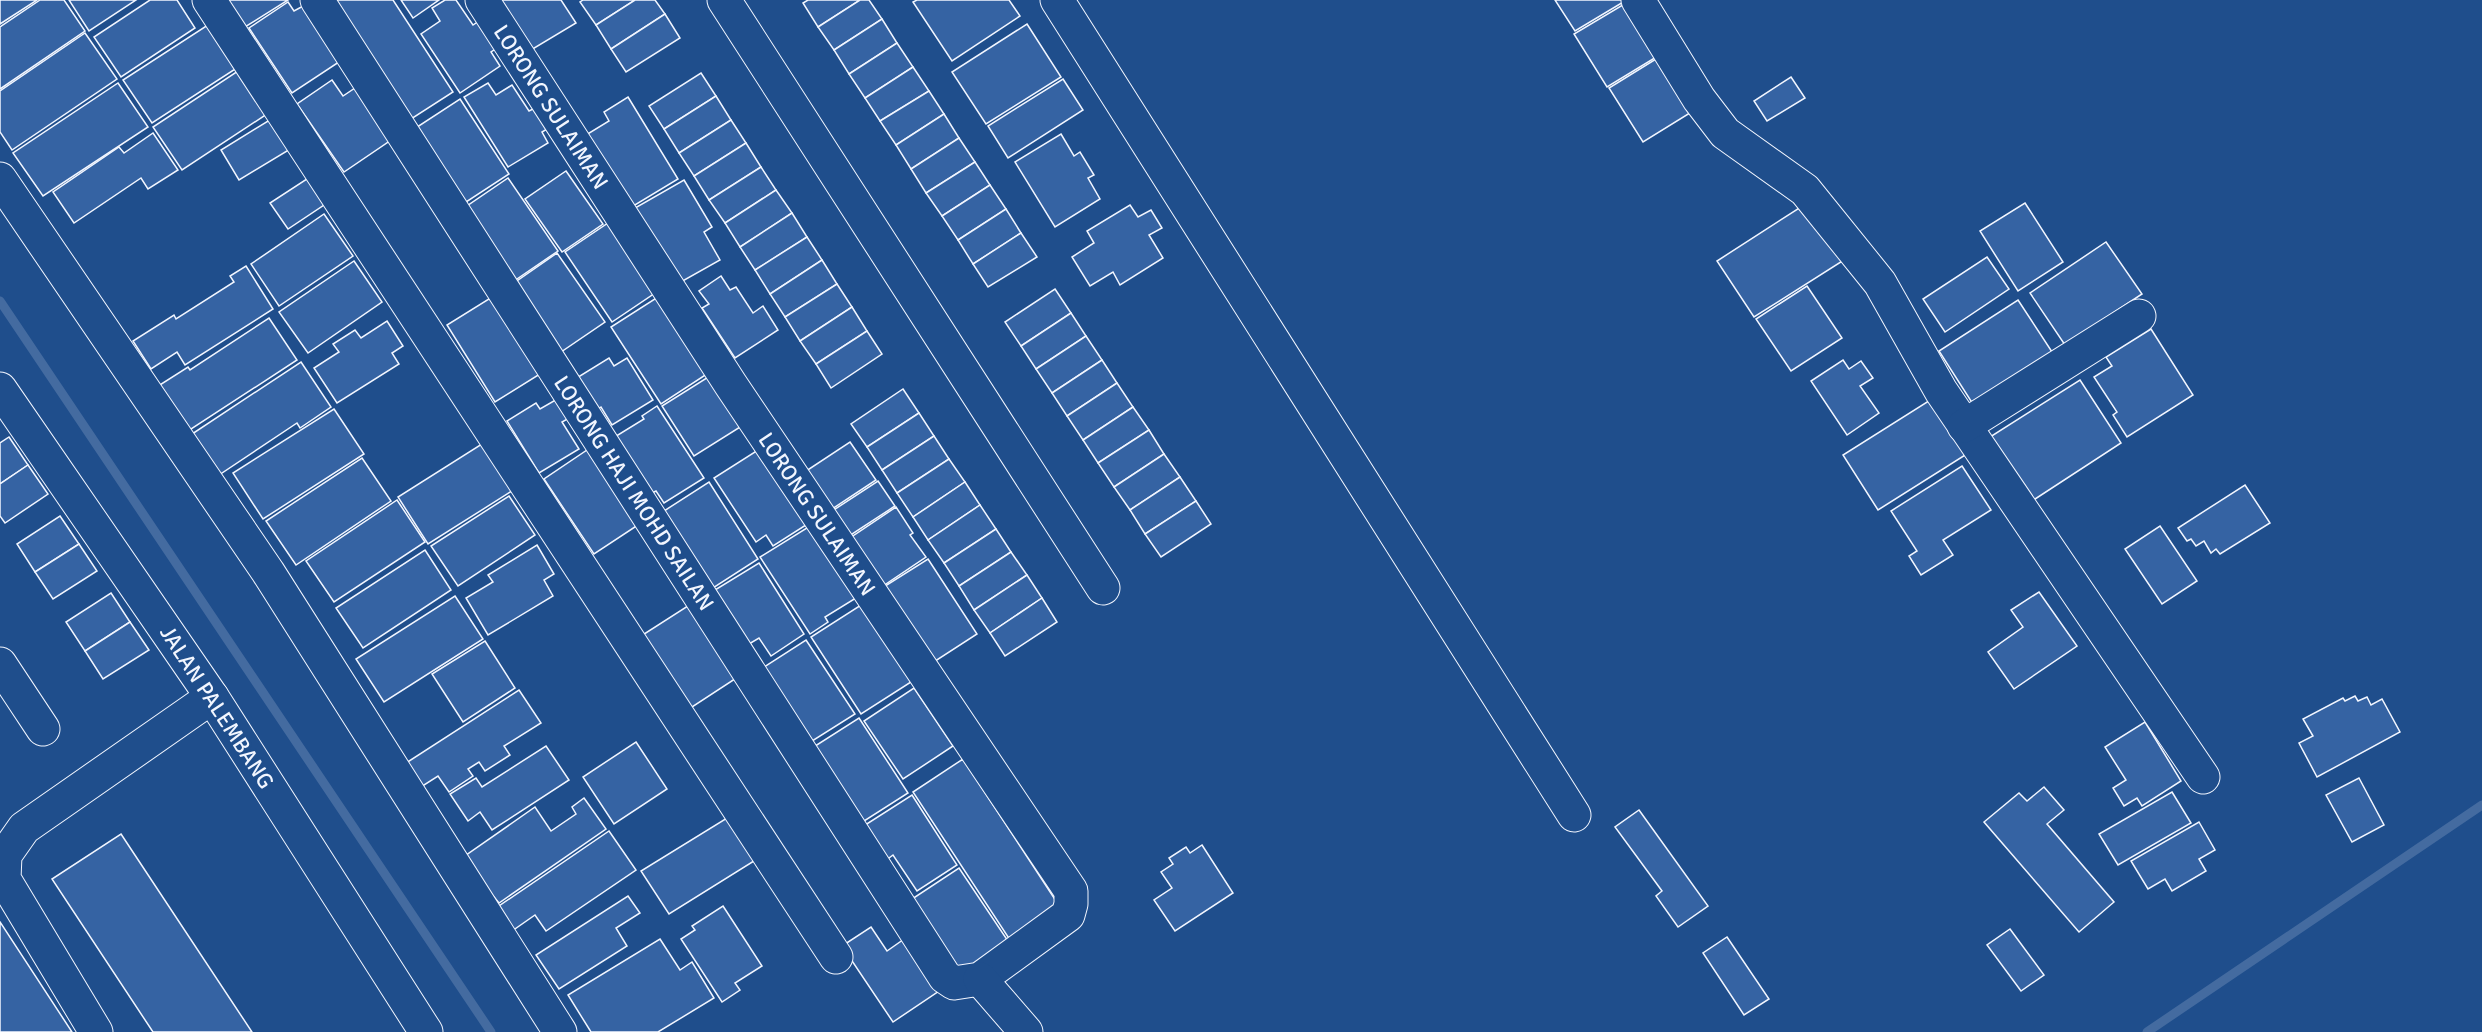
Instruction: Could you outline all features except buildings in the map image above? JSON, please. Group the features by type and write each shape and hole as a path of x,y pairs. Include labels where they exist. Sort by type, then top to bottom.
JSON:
{"street":[{"path":"209,0 836,957"},
{"name":"LORONG HAJI MOHD SAILAN","path":"317,0 945,977 967,981 1026,1032"},
{"name":"LORONG SULAIMAN","path":"482,0 731,385 1071,891 1068,915 967,981"},
{"path":"724,0 1103,588"},
{"path":"1058,0 1574,814"},
{"path":"1638,0 1699,99 1725,133 1805,190 1880,283 1941,391 2203,777"},
{"path":"0,179 268,572 560,1032"},
{"path":"1964,426 2139,316"},
{"name":"JALAN PALEMBANG","path":"0,389 212,697 426,1032"},
{"path":"0,664 43,729"},
{"path":"96,1032 4,879 5,855 24,828 212,697"}],"waterway":[{"path":"0,301 491,1032"},
{"path":"2147,1032 2482,805"}]}
